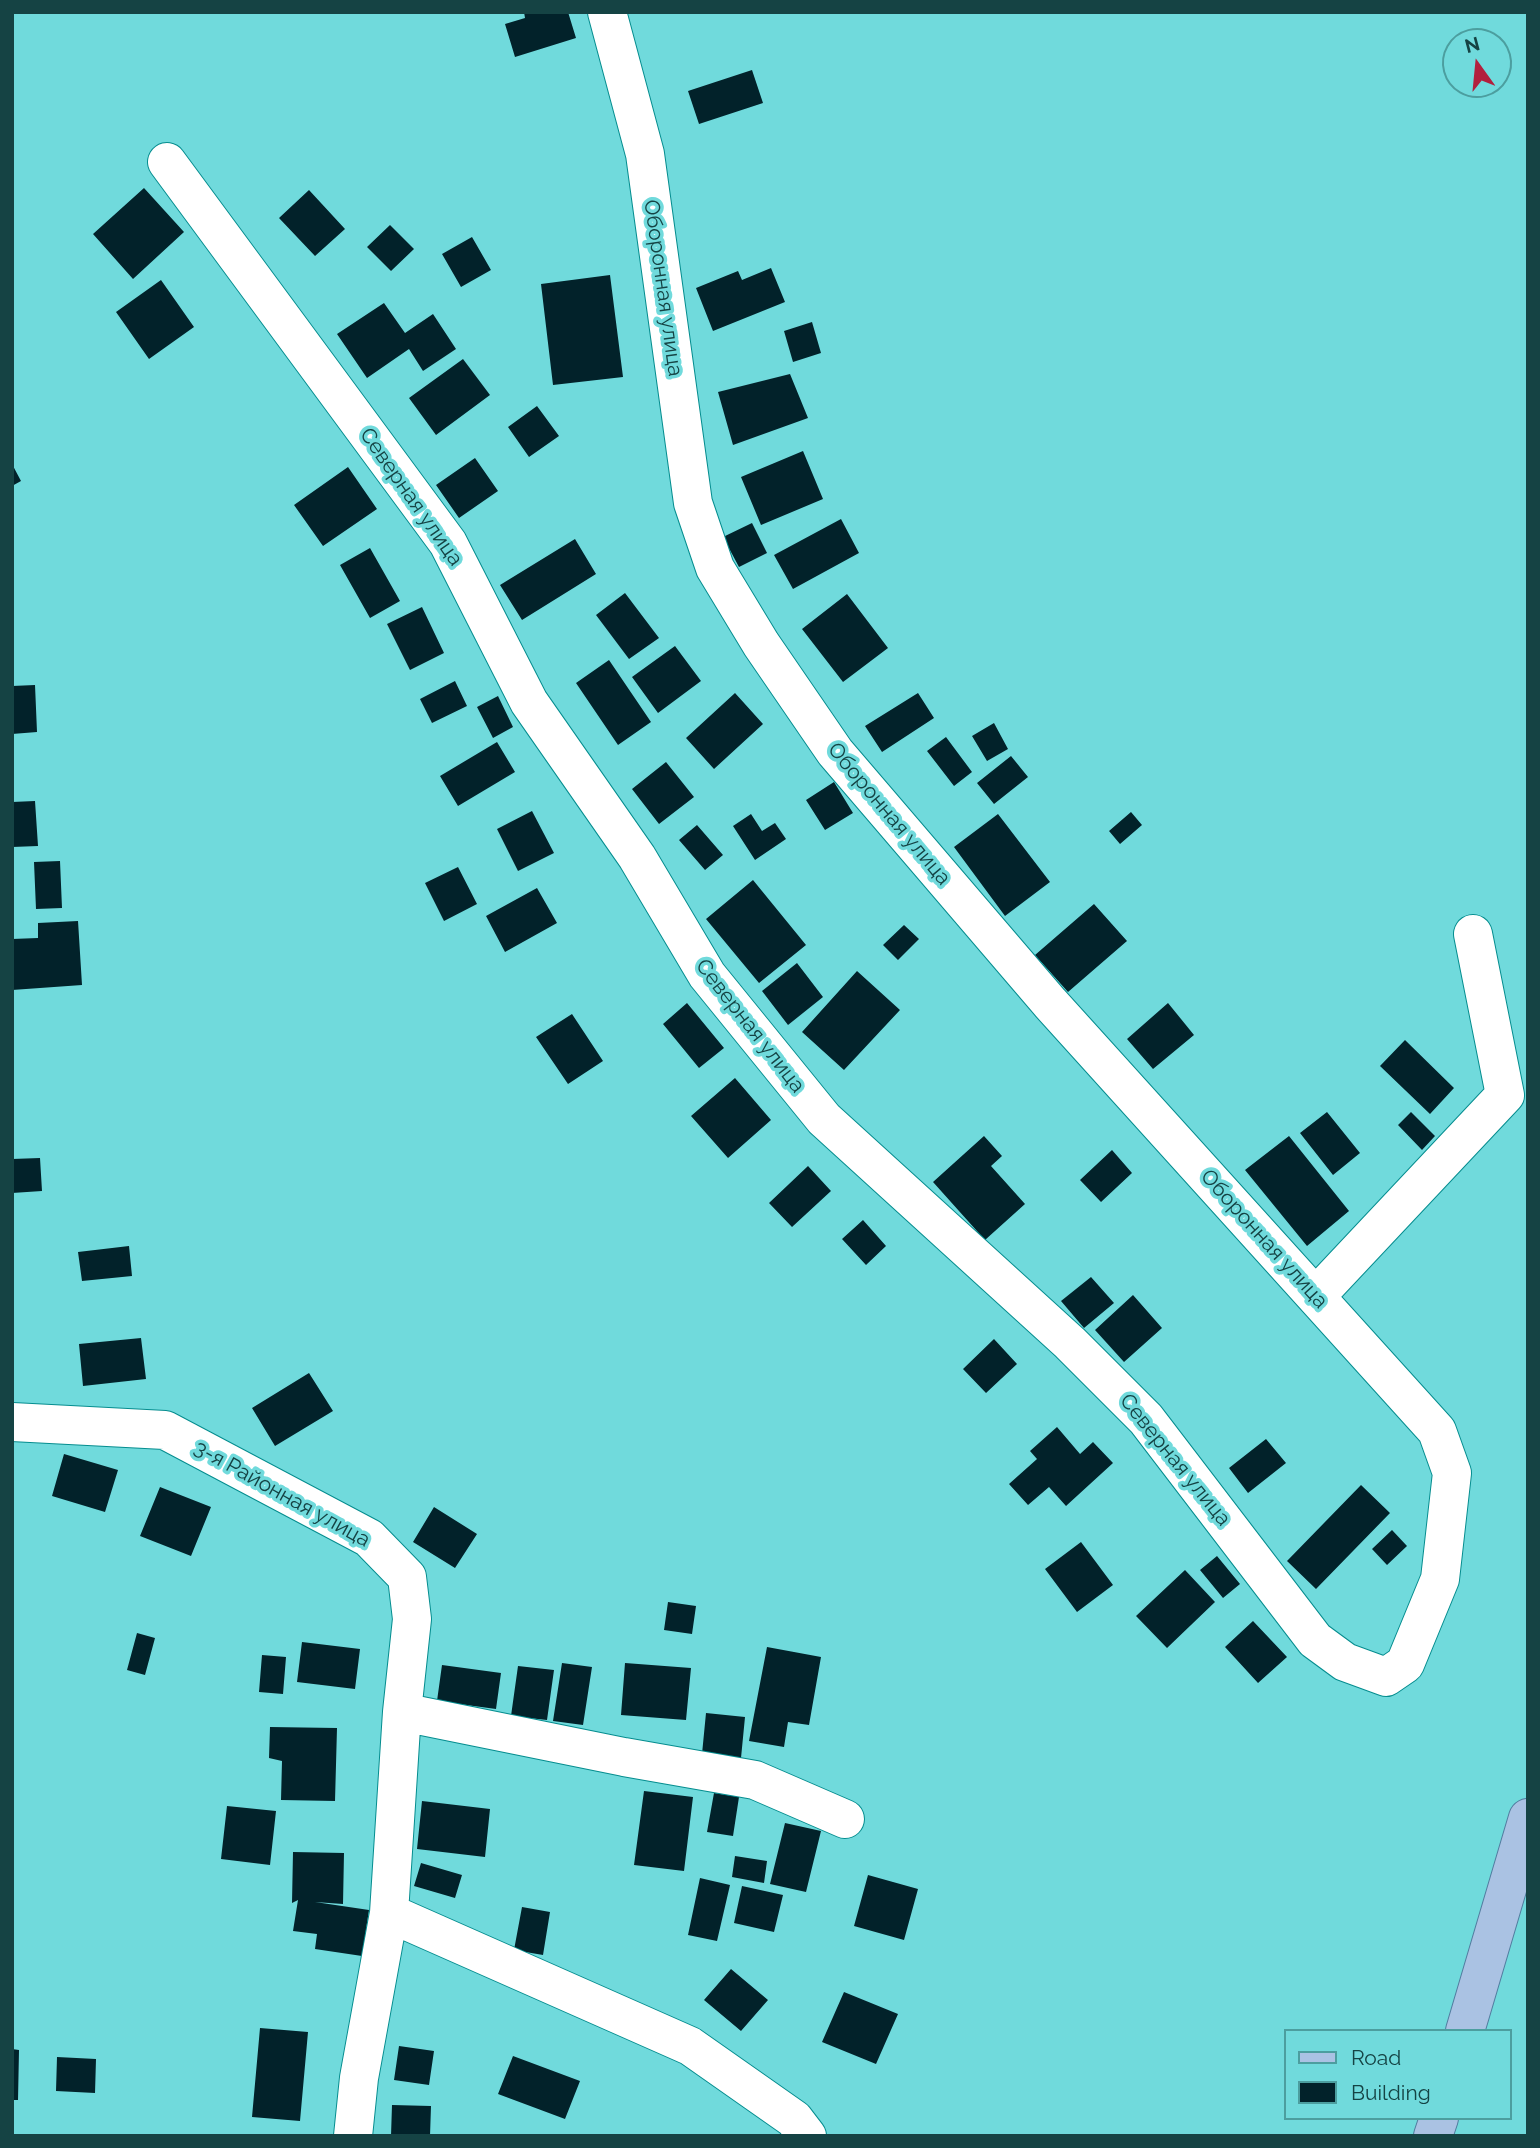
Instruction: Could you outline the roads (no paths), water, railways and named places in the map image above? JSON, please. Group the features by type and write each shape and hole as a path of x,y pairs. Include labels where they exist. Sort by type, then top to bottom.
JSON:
{"main road":[{"path":"1466,2029 1528,1818"}],"street":[{"name":"Оборонная улица","path":"607,12 645,154 693,503 715,568 761,644 835,752 1050,1003 1437,1431 1452,1473"},
{"name":"Северная улица","path":"167,162 448,543 529,702 637,857 707,975 824,1119 1070,1343 1146,1419 1315,1640 1345,1662 1386,1677 1405,1664 1440,1579 1452,1473"},
{"path":"1316,1296 1505,1095 1473,934"},
{"name":"3-я Районная улица","path":"12,1422 165,1430 369,1538 407,1577 412,1619 402,1712 389,1913 359,2078 353,2136"},
{"path":"402,1712 624,1757 755,1780 845,1819"},
{"path":"389,1913 690,2046 794,2119 807,2136"}]}
